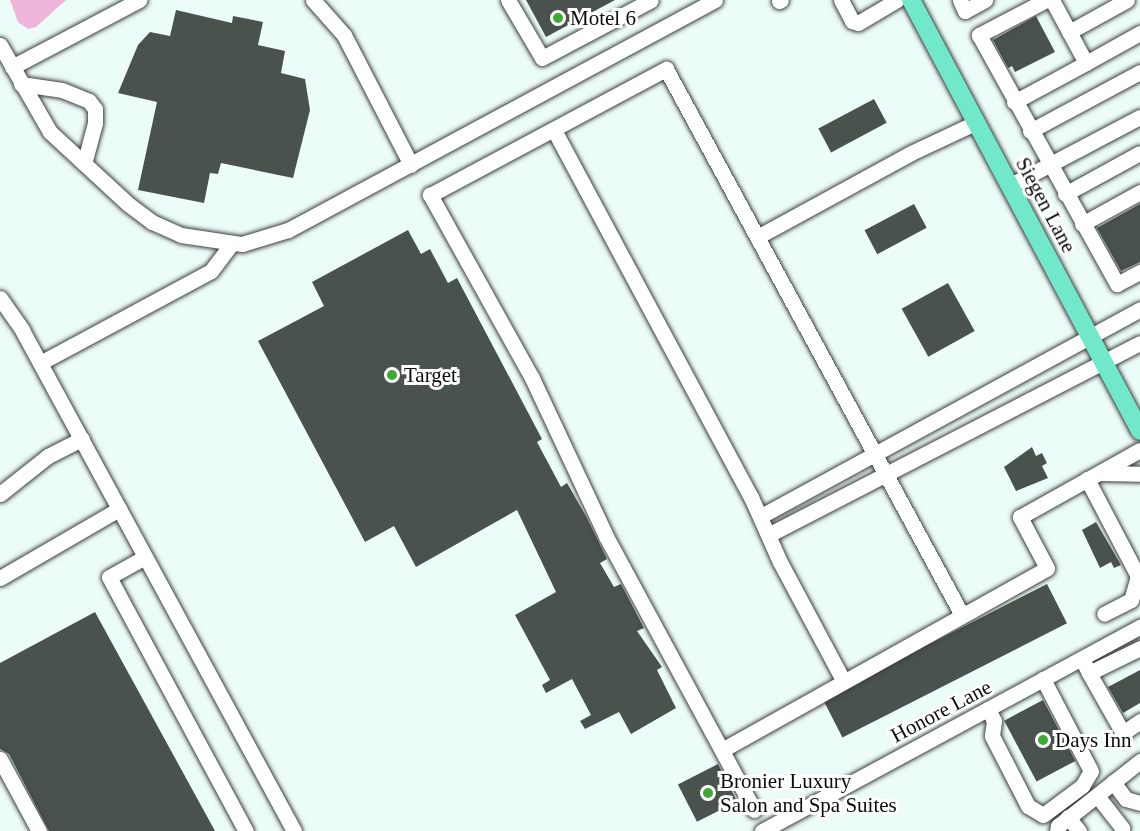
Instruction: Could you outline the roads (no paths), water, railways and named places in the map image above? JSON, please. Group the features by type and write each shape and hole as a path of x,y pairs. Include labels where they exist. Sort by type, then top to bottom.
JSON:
{"main road":[{"name":"Siegen Lane","path":"911,0 1140,431"}],"street":[{"path":"12,67 139,0"},
{"path":"313,0 344,35 411,165"},
{"path":"508,0 542,58 651,0"},
{"path":"0,45 50,132 84,165 159,226 197,239 232,243 254,242 288,230 715,0"},
{"path":"841,0 852,21 858,23 897,0"},
{"path":"960,0 965,11 985,0"},
{"path":"1069,32 1127,0"},
{"path":"1086,63 1052,1 979,35 1048,164 1117,285 1140,272"},
{"path":"1014,102 1140,33"},
{"path":"754,810 606,536 532,378 430,195 666,69 759,236 962,615"},
{"path":"1030,131 1140,72"},
{"path":"21,84 62,90 89,101 95,109 95,123 84,165"},
{"path":"1009,186 1140,117"},
{"path":"759,236 911,153 977,122"},
{"path":"554,130 770,534 780,562 843,680"},
{"path":"1065,194 1140,153"},
{"path":"1082,224 1140,192"},
{"path":"40,363 211,271 232,243"},
{"path":"0,298 40,363 82,439 294,831"},
{"path":"760,516 1140,309"},
{"path":"770,534 1140,343"},
{"path":"0,494 48,456 82,439"},
{"path":"722,750 843,680 1047,568 1020,517 1140,450"},
{"path":"1094,476 1140,474"},
{"path":"1094,476 1138,576 1131,600 1104,614"},
{"path":"0,578 118,509"},
{"path":"145,557 109,577 246,831"},
{"name":"Honore Lane","path":"762,831 1140,627"},
{"path":"1089,673 1140,648"},
{"path":"1081,658 1123,733 1140,722"},
{"path":"988,709 994,721 992,735 1028,806 1043,815 1082,786 1091,771 1043,679"},
{"path":"0,759 39,831"},
{"path":"1057,831 1068,817 1140,761"},
{"path":"1113,782 1126,799 1140,803"},
{"path":"1102,802 1121,830"},
{"path":"1068,817 1079,831"}],"place":[{"name":"Motel 6","path":"558,18"},
{"name":"Target","path":"392,375"},
{"name":"Days Inn","path":"1043,740"},
{"name":"Bronier Luxury Salon and Spa Suites","path":"708,793"}]}
